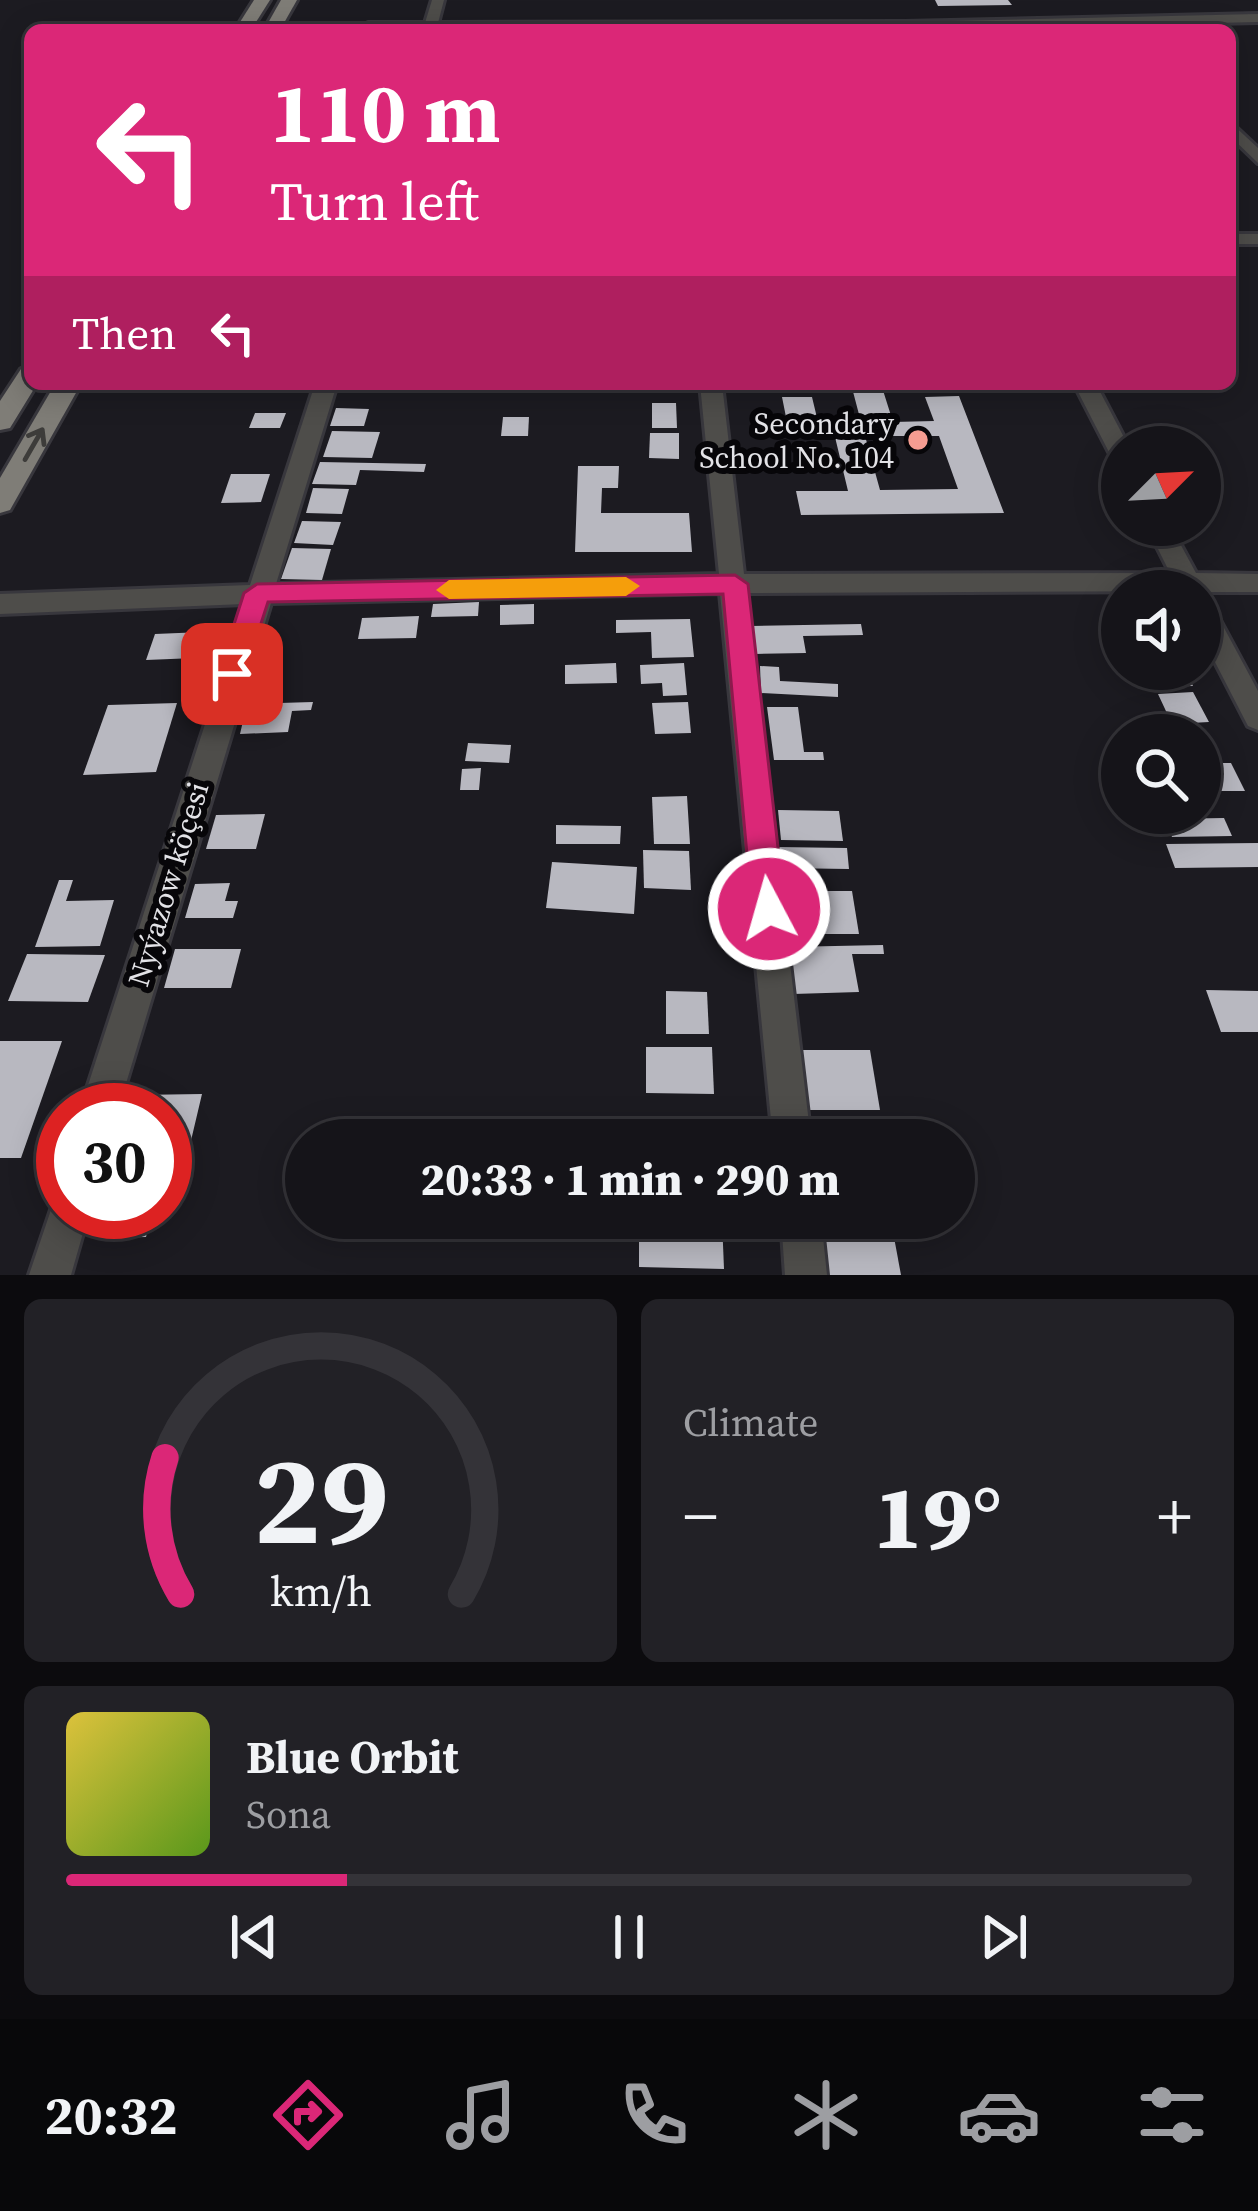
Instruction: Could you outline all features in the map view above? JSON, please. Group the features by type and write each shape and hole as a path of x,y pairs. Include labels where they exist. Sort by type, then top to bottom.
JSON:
{"main road":[{"path":"0,422 24,384"},
{"path":"0,503 65,390"}],"street":[{"path":"1170,24 1258,18"},
{"path":"588,24 983,24"},
{"path":"1236,134 1258,158"},
{"name":"Nyýazow köçesi","path":"107,1083 324,390"},
{"path":"712,390 790,1119"},
{"path":"1088,390 1107,426"},
{"path":"1221,589 1258,583"},
{"path":"0,604 257,593 735,584 1101,591"},
{"path":"1221,647 1258,718"},
{"path":"50,1275 61,1239"},
{"path":"802,1239 806,1275"}],"building":[{"path":"935,0 1008,0 1012,5 938,6"},
{"path":"853,390 883,390 893,422 934,421 925,397 959,396 1004,513 801,515 796,491 848,491 835,437 790,437 782,397 812,397 818,422 861,422","holes":["865,436 939,436 958,489 880,490"]},
{"path":"652,403 676,403 677,428 652,428"},
{"path":"336,408 369,409 364,426 330,426"},
{"path":"255,413 286,413 280,428 249,428"},
{"path":"503,417 529,417 528,436 501,436"},
{"path":"332,431 380,432 372,458 323,457"},
{"path":"650,433 679,433 679,459 649,458"},
{"path":"320,462 426,464 424,472 360,470 356,485 312,484"},
{"path":"578,466 619,466 618,488 602,488 601,513 689,513 692,552 575,552"},
{"path":"231,474 270,474 261,502 221,503"},
{"path":"313,488 349,489 342,514 306,513"},
{"path":"302,521 341,522 333,545 294,543"},
{"path":"292,548 331,549 322,580 281,579"},
{"path":"479,602 478,616 431,617 433,604"},
{"path":"534,604 534,624 500,625 500,605"},
{"path":"419,616 416,638 358,639 362,618"},
{"path":"690,619 694,657 652,658 651,632 616,633 616,620"},
{"path":"861,624 863,635 803,636 806,653 755,654 752,626"},
{"path":"203,632 195,658 146,660 155,634"},
{"path":"266,641 281,641 275,664 259,664"},
{"path":"616,663 617,683 565,684 565,665"},
{"path":"684,663 687,695 663,696 662,683 641,684 640,665"},
{"path":"760,666 779,667 780,681 838,684 838,697 761,693"},
{"path":"258,667 278,671 269,693 250,693"},
{"path":"1193,692 1205,714 1167,714 1158,694"},
{"path":"313,702 311,710 292,711 288,732 240,734 247,704"},
{"path":"688,702 691,733 655,734 652,703"},
{"path":"177,703 156,772 83,775 108,705"},
{"path":"767,707 798,707 804,752 823,752 824,760 774,760"},
{"path":"468,743 511,745 509,763 465,761"},
{"path":"1221,763 1231,763 1245,791 1221,791"},
{"path":"481,768 479,790 460,790 462,769"},
{"path":"687,796 690,844 654,844 652,797"},
{"path":"778,810 839,811 843,841 781,840"},
{"path":"265,814 256,849 206,849 216,815"},
{"path":"1221,818 1232,836 1171,834 1221,834"},
{"path":"556,825 621,826 620,844 556,844"},
{"path":"1258,843 1258,867 1175,868 1166,844"},
{"path":"777,847 847,848 849,869 780,868"},
{"path":"643,850 689,851 691,890 644,888"},
{"path":"552,862 637,867 634,914 546,908"},
{"path":"59,880 73,880 66,901 114,900 100,946 35,947"},
{"path":"230,883 225,901 238,901 233,918 185,918 195,884"},
{"path":"783,891 852,891 859,934 788,934"},
{"path":"883,945 884,954 852,954 859,992 793,994 787,947"},
{"path":"175,949 241,949 231,988 164,988"},
{"path":"27,954 105,955 88,1002 8,1001"},
{"path":"1206,990 1258,991 1258,1032 1221,1032"},
{"path":"666,991 707,992 709,1034 666,1034"},
{"path":"0,1041 62,1041 47,1083 36,1083 36,1115 21,1158 0,1158"},
{"path":"646,1047 712,1047 714,1094 646,1093"},
{"path":"793,1050 870,1050 880,1110 799,1110"},
{"path":"192,1094 202,1094 192,1136"},
{"path":"639,1239 723,1239 724,1269 639,1267"},
{"path":"819,1239 894,1239 901,1275 824,1275"}],"slow traffic":[{"path":"449,590 626,586"}],"place":[{"name":"Secondary School No. 104","path":"918,440"}],"route":[{"path":"232,674 257,593 735,584 769,909"}]}
